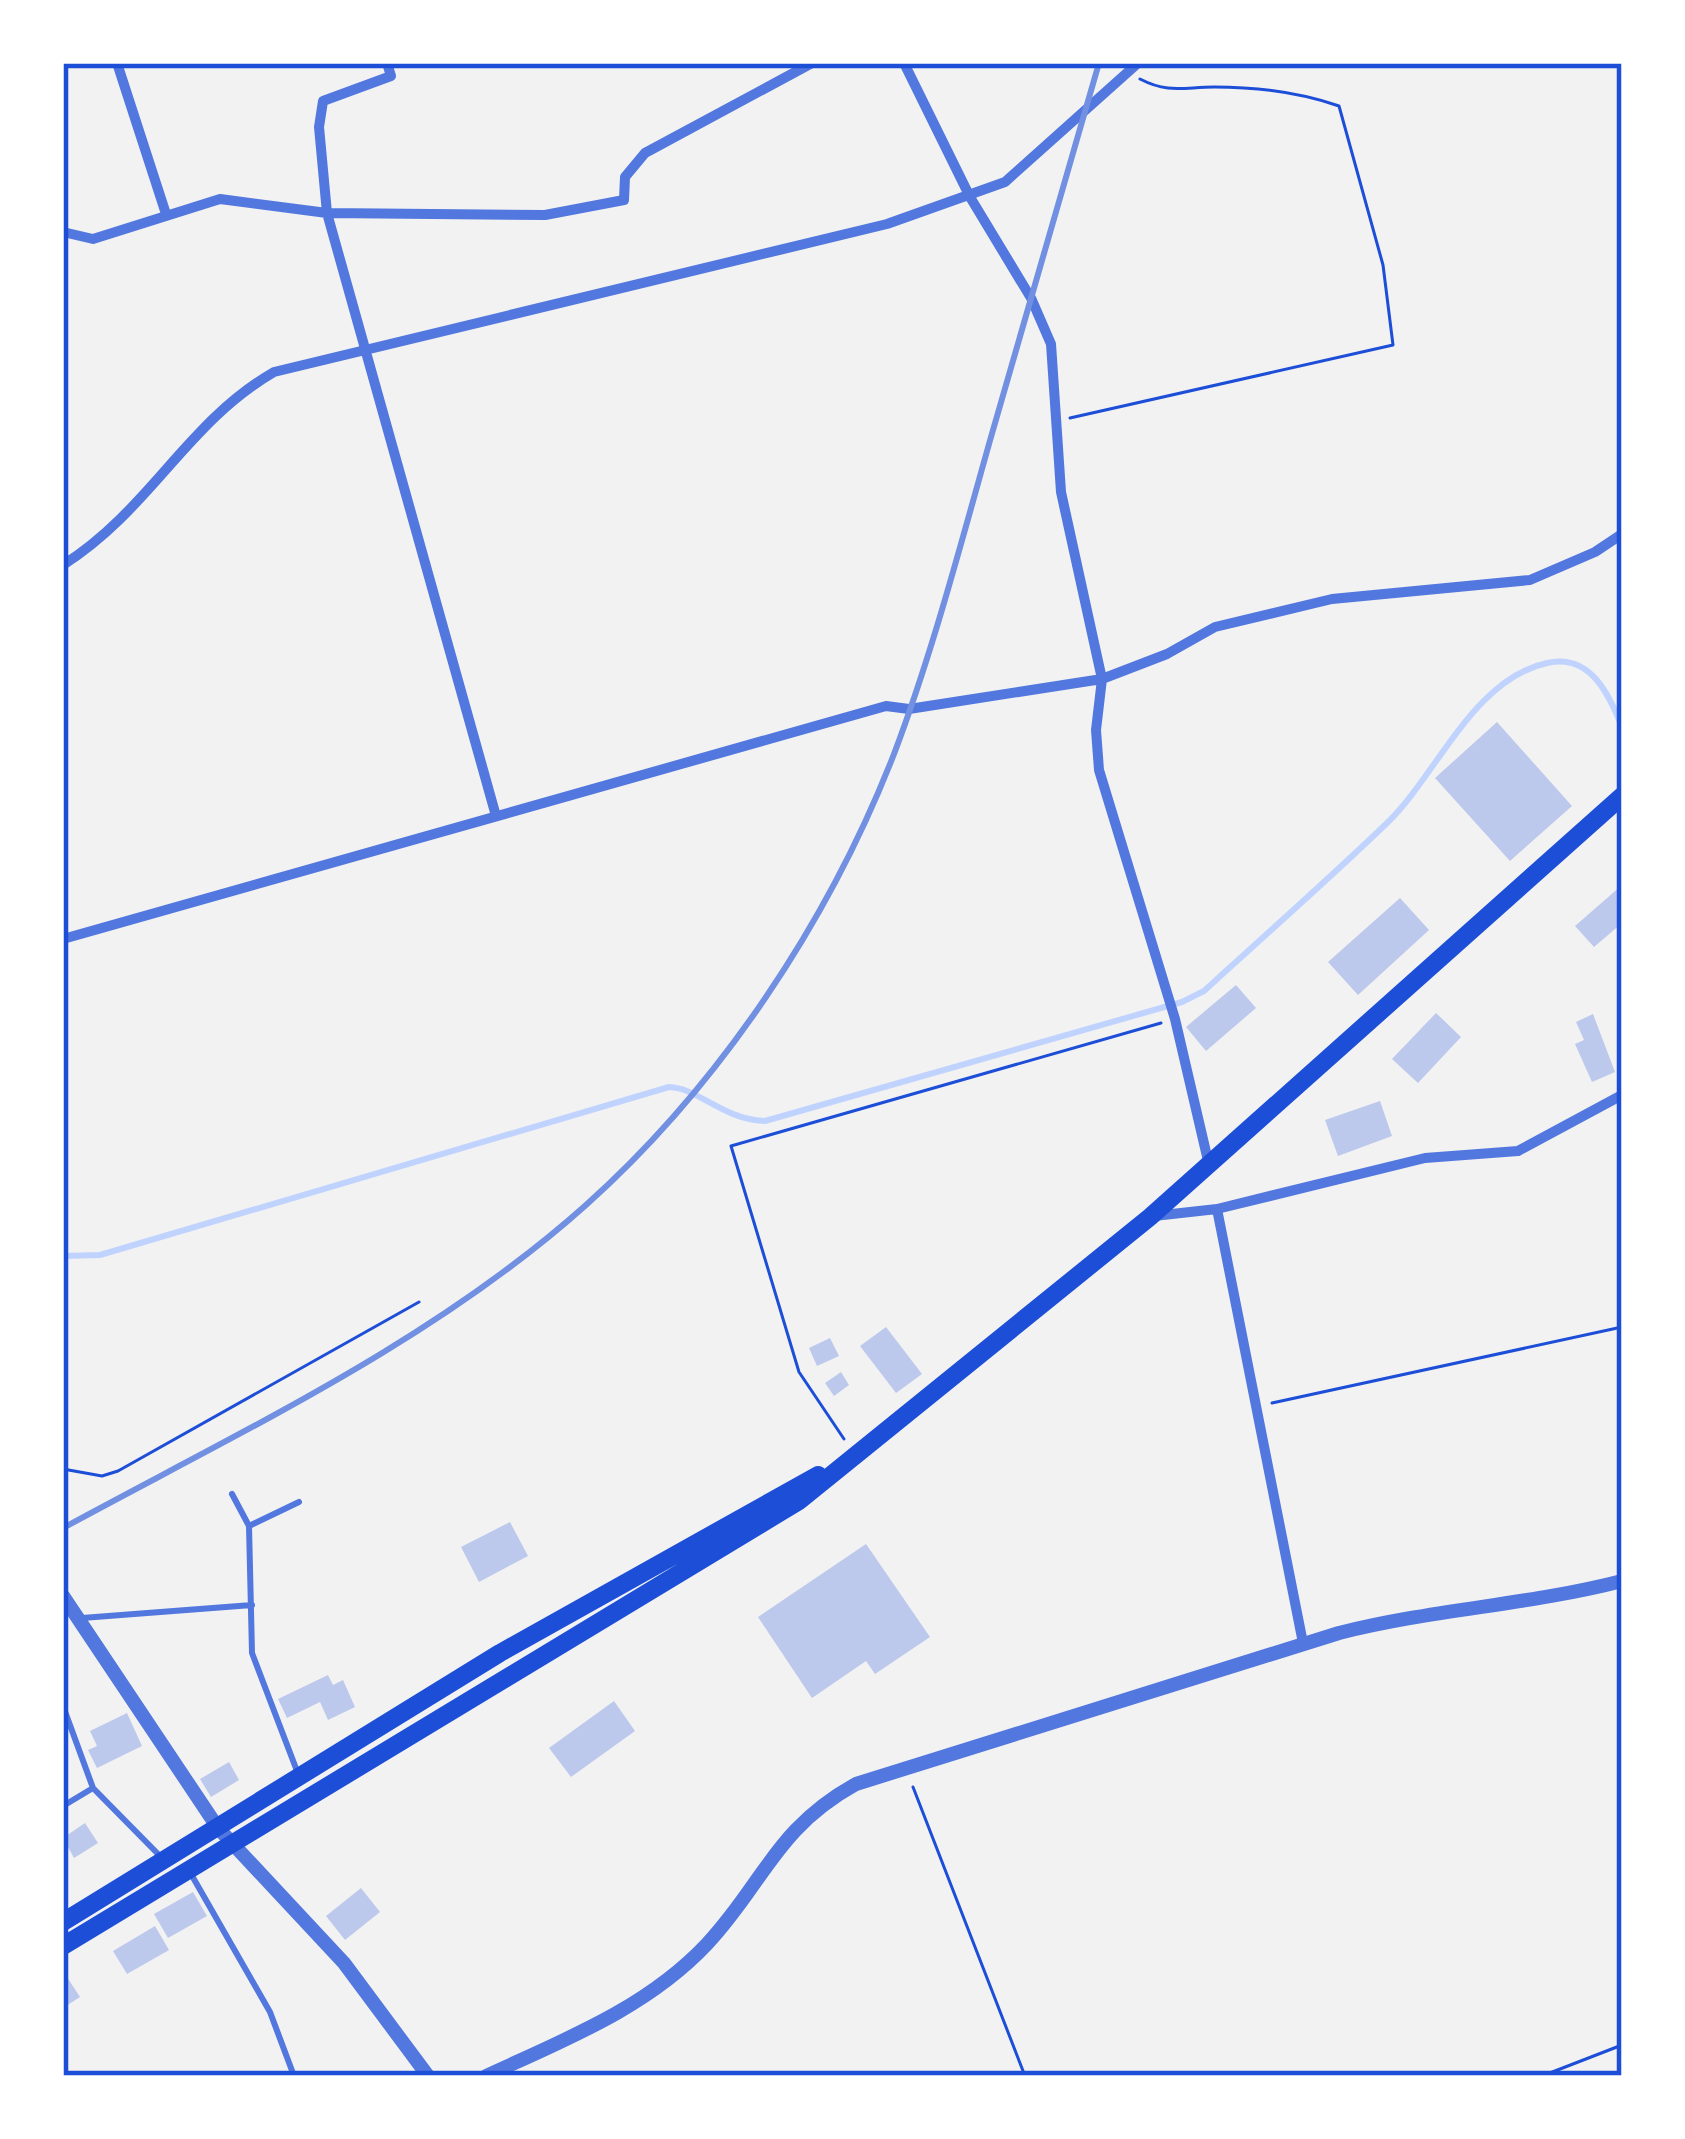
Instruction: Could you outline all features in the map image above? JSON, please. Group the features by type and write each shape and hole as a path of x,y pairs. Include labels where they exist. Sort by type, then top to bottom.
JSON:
{"highway":[{"path":"63,1946 733,1545 855,1456 1150,1216 1622,796"},
{"path":"63,1922 500,1653 855,1456"}],"street":[{"path":"117,63 166,214"},
{"path":"387,63 391,76 323,101 319,128 327,213 496,815"},
{"path":"63,232 93,239 220,199 327,213 545,215 624,200 625,177 646,153 812,63"},
{"path":"904,63 970,197 1031,298 1051,344 1061,492 1102,679 1096,730 1100,770 1172,1009 1209,1165"},
{"path":"63,565 141,504 229,398 274,372 887,224 970,197 1005,182 1134,68"},
{"path":"63,939 886,706 909,709 1102,679 1167,654 1215,627 1332,599 1530,580 1622,534"},
{"path":"1150,1216 1217,1209 1425,1158 1518,1151 1622,1095"},
{"path":"1217,1209 1303,1643"},
{"path":"486,2076 622,2011 683,1968 733,1915 756,1873 803,1818 856,1784 1303,1643 1406,1616 1566,1595 1622,1580"},
{"path":"65,1603 81,1618 218,1828 237,1842 344,1963 428,2076"}],"lane":[{"path":"232,1494 249,1526 252,1653 300,1777"},
{"path":"249,1526 299,1502"},
{"path":"81,1618 252,1605"},
{"path":"63,1706 92,1788 165,1860"},
{"path":"63,1806 92,1788"},
{"path":"189,1870 269,2012 294,2076"}],"path":[{"path":"1056,421 1394,345 1383,265 1339,106 1304,94 1209,87 1180,94 1134,68"},
{"path":"855,1456 799,1372 731,1146 1172,1009"},
{"path":"63,1469 102,1476 118,1471 419,1302"},
{"path":"1256,1406 1622,1328"},
{"path":"905,1766 1025,2076"},
{"path":"1542,2076 1622,2045"}],"building":[{"path":"1497,722 1572,806 1510,861 1435,778"},
{"path":"1622,885 1622,923 1594,947 1575,926"},
{"path":"1400,898 1429,930 1358,995 1328,962"},
{"path":"1236,985 1256,1008 1206,1051 1186,1027"},
{"path":"1436,1013 1461,1037 1418,1083 1392,1059"},
{"path":"1593,1014 1615,1072 1592,1082 1575,1044 1584,1040 1576,1022"},
{"path":"1380,1101 1392,1136 1338,1156 1325,1120"},
{"path":"886,1327 922,1374 896,1393 860,1346"},
{"path":"830,1338 839,1356 817,1366 809,1348"},
{"path":"841,1372 849,1385 834,1396 825,1383"},
{"path":"510,1522 528,1556 479,1582 461,1547"},
{"path":"866,1544 930,1637 875,1674 866,1661 812,1698 758,1617"},
{"path":"328,1675 333,1685 343,1680 355,1707 328,1720 320,1702 287,1718 278,1699"},
{"path":"614,1701 635,1731 571,1777 549,1748"},
{"path":"127,1713 142,1746 97,1768 88,1750 97,1746 90,1731"},
{"path":"229,1762 239,1780 211,1797 200,1779"},
{"path":"85,1823 98,1843 74,1858 63,1838"},
{"path":"361,1888 380,1912 345,1940 326,1916"},
{"path":"193,1892 207,1916 168,1938 154,1914"},
{"path":"155,1926 169,1950 127,1974 113,1951"},
{"path":"63,1971 80,1997 63,2008"}],"waterway":[{"path":"63,1256 100,1255 669,1087 736,1115 765,1121 1182,1002 1204,991 1387,823 1477,708 1521,672 1547,663 1575,664 1596,679 1622,727"}],"railway":[{"path":"63,1528 335,1381 401,1342 527,1254 635,1158 682,1107 766,997 837,878 868,816 908,715 1099,63"}]}
